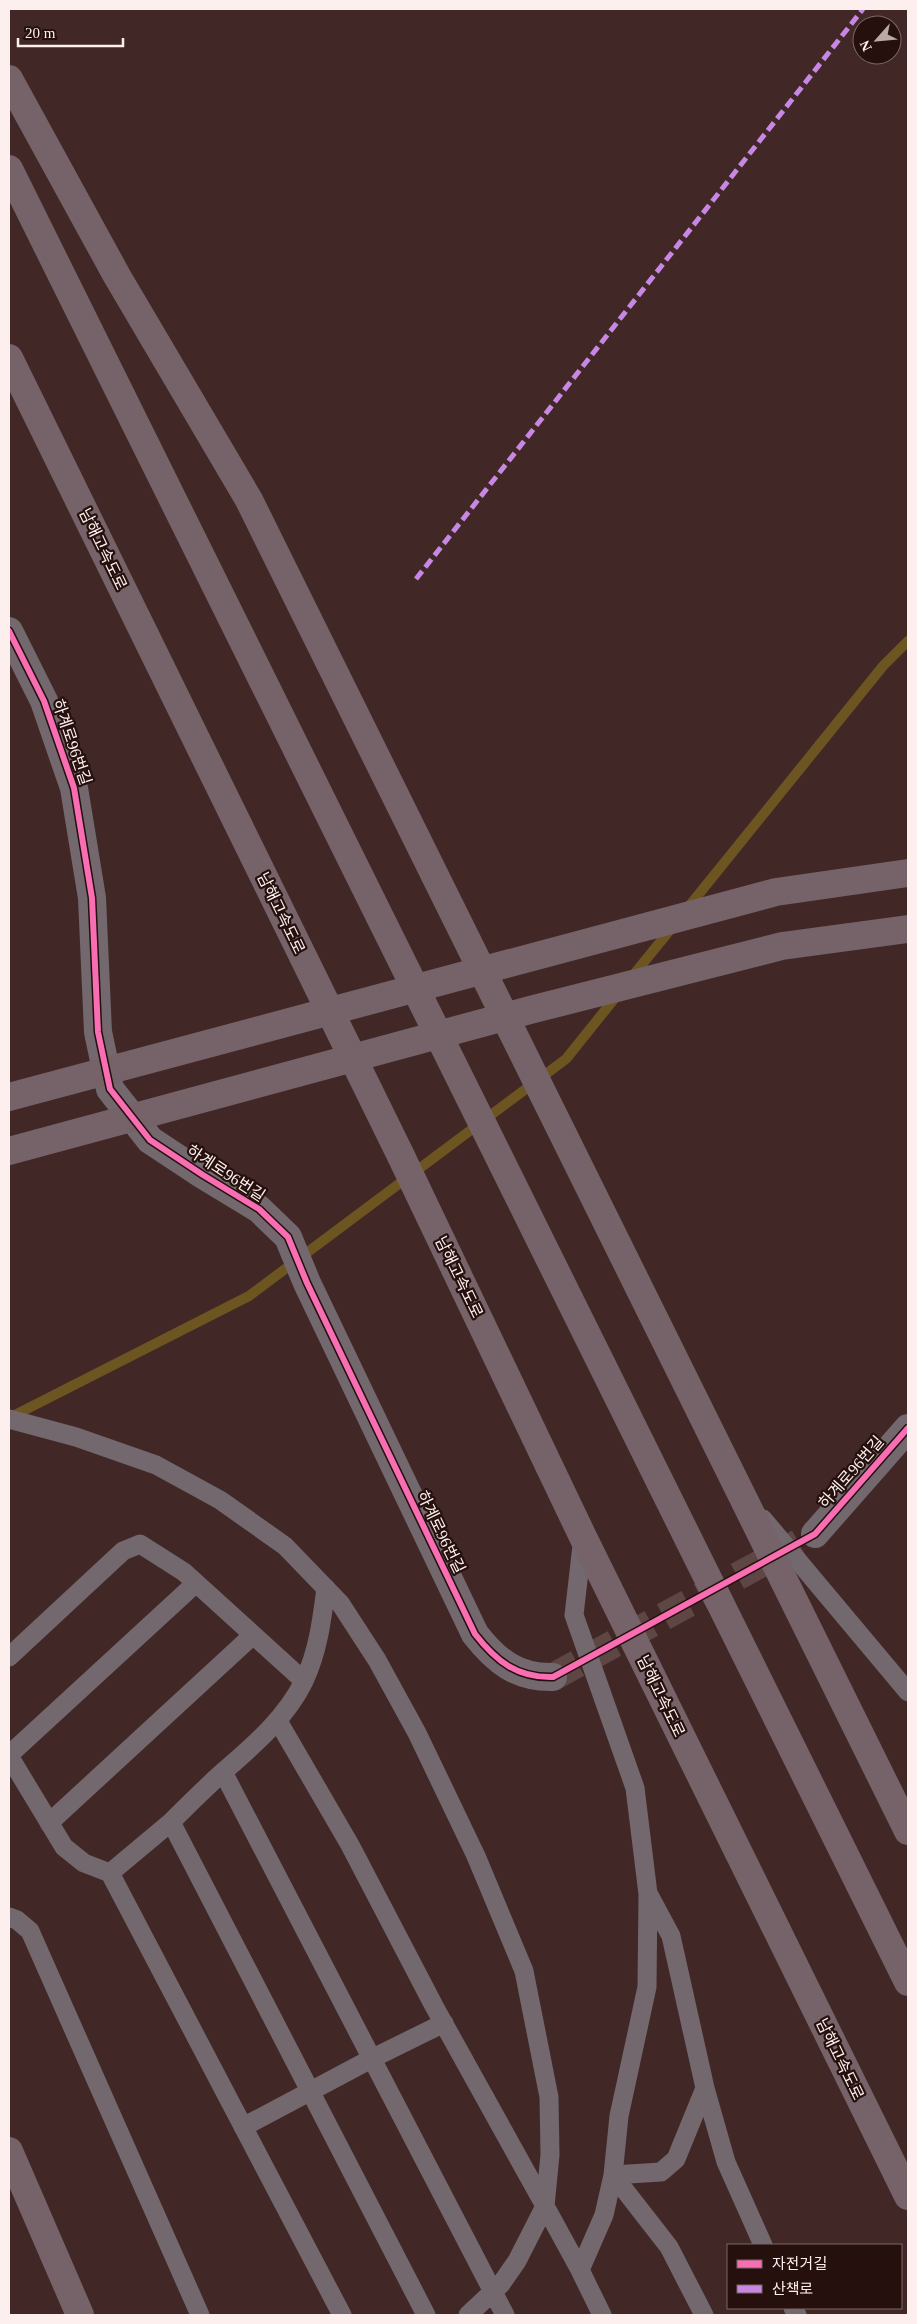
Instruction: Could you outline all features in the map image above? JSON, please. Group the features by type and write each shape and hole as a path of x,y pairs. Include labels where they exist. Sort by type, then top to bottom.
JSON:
{"highway":[{"path":"9,79 117,276 249,500 908,1831"},
{"path":"9,169 908,1982"},
{"name":"남해고속도로","path":"9,358 400,1154 583,1538 908,2196"},
{"path":"9,1098 776,892 908,873"},
{"path":"9,1151 521,1012 782,946 908,929"},
{"path":"9,2151 80,2315"}],"street":[{"name":"하계로96번길","path":"9,631 44,701 74,788 92,898 98,1032 110,1089 150,1140 259,1209 288,1237 307,1283 475,1634 490,1653 513,1668 534,1677 553,1677"},
{"name":"하계로96번길","path":"815,1534 908,1428"}],"lane":[{"path":"9,1419 156,1465 220,1500 285,1546 340,1603 377,1660 417,1732 476,1856 524,1971 549,2097 550,2155 545,2206 517,2261 492,2292 468,2315"},
{"path":"738,1489 908,1692"},
{"path":"580,2270 604,2215 614,2175 619,2116 647,1987 648,1894 635,1788 574,1615 583,1538"},
{"path":"9,1656 123,1551 140,1544 184,1572 304,1681"},
{"path":"196,1583 9,1756 64,1847 84,1863 110,1873 342,2315"},
{"path":"110,1873 171,1822 223,1772 249,1751 278,1721 304,1681 319,1632 326,1588"},
{"path":"49,1823 252,1634"},
{"path":"278,1721 350,1845 444,2023 580,2270 602,2315"},
{"path":"223,1772 505,2315"},
{"path":"171,1822 426,2315"},
{"path":"648,1894 671,1936 705,2088 726,2162 762,2244"},
{"path":"9,1917 18,1920 30,1931 200,2315"},
{"path":"243,2127 371,2059 444,2023"},
{"path":"614,2175 661,2172 676,2159 705,2088"},
{"path":"614,2175 669,2247 704,2315"}],"waterway":[{"path":"686,910 883,666 908,641"},
{"path":"631,978 674,925"},
{"path":"9,1418 249,1296 566,1059 619,993"}],"tunnel":[{"path":"553,1677 815,1534"}],"marked path":[{"path":"416,579 863,9"}],"cycle path":[{"path":"9,631 44,701 74,788 92,898 98,1032 110,1089 150,1140 259,1209 288,1237 307,1283 475,1634 499,1660 518,1671 540,1677 553,1677 815,1534 908,1428"}]}
